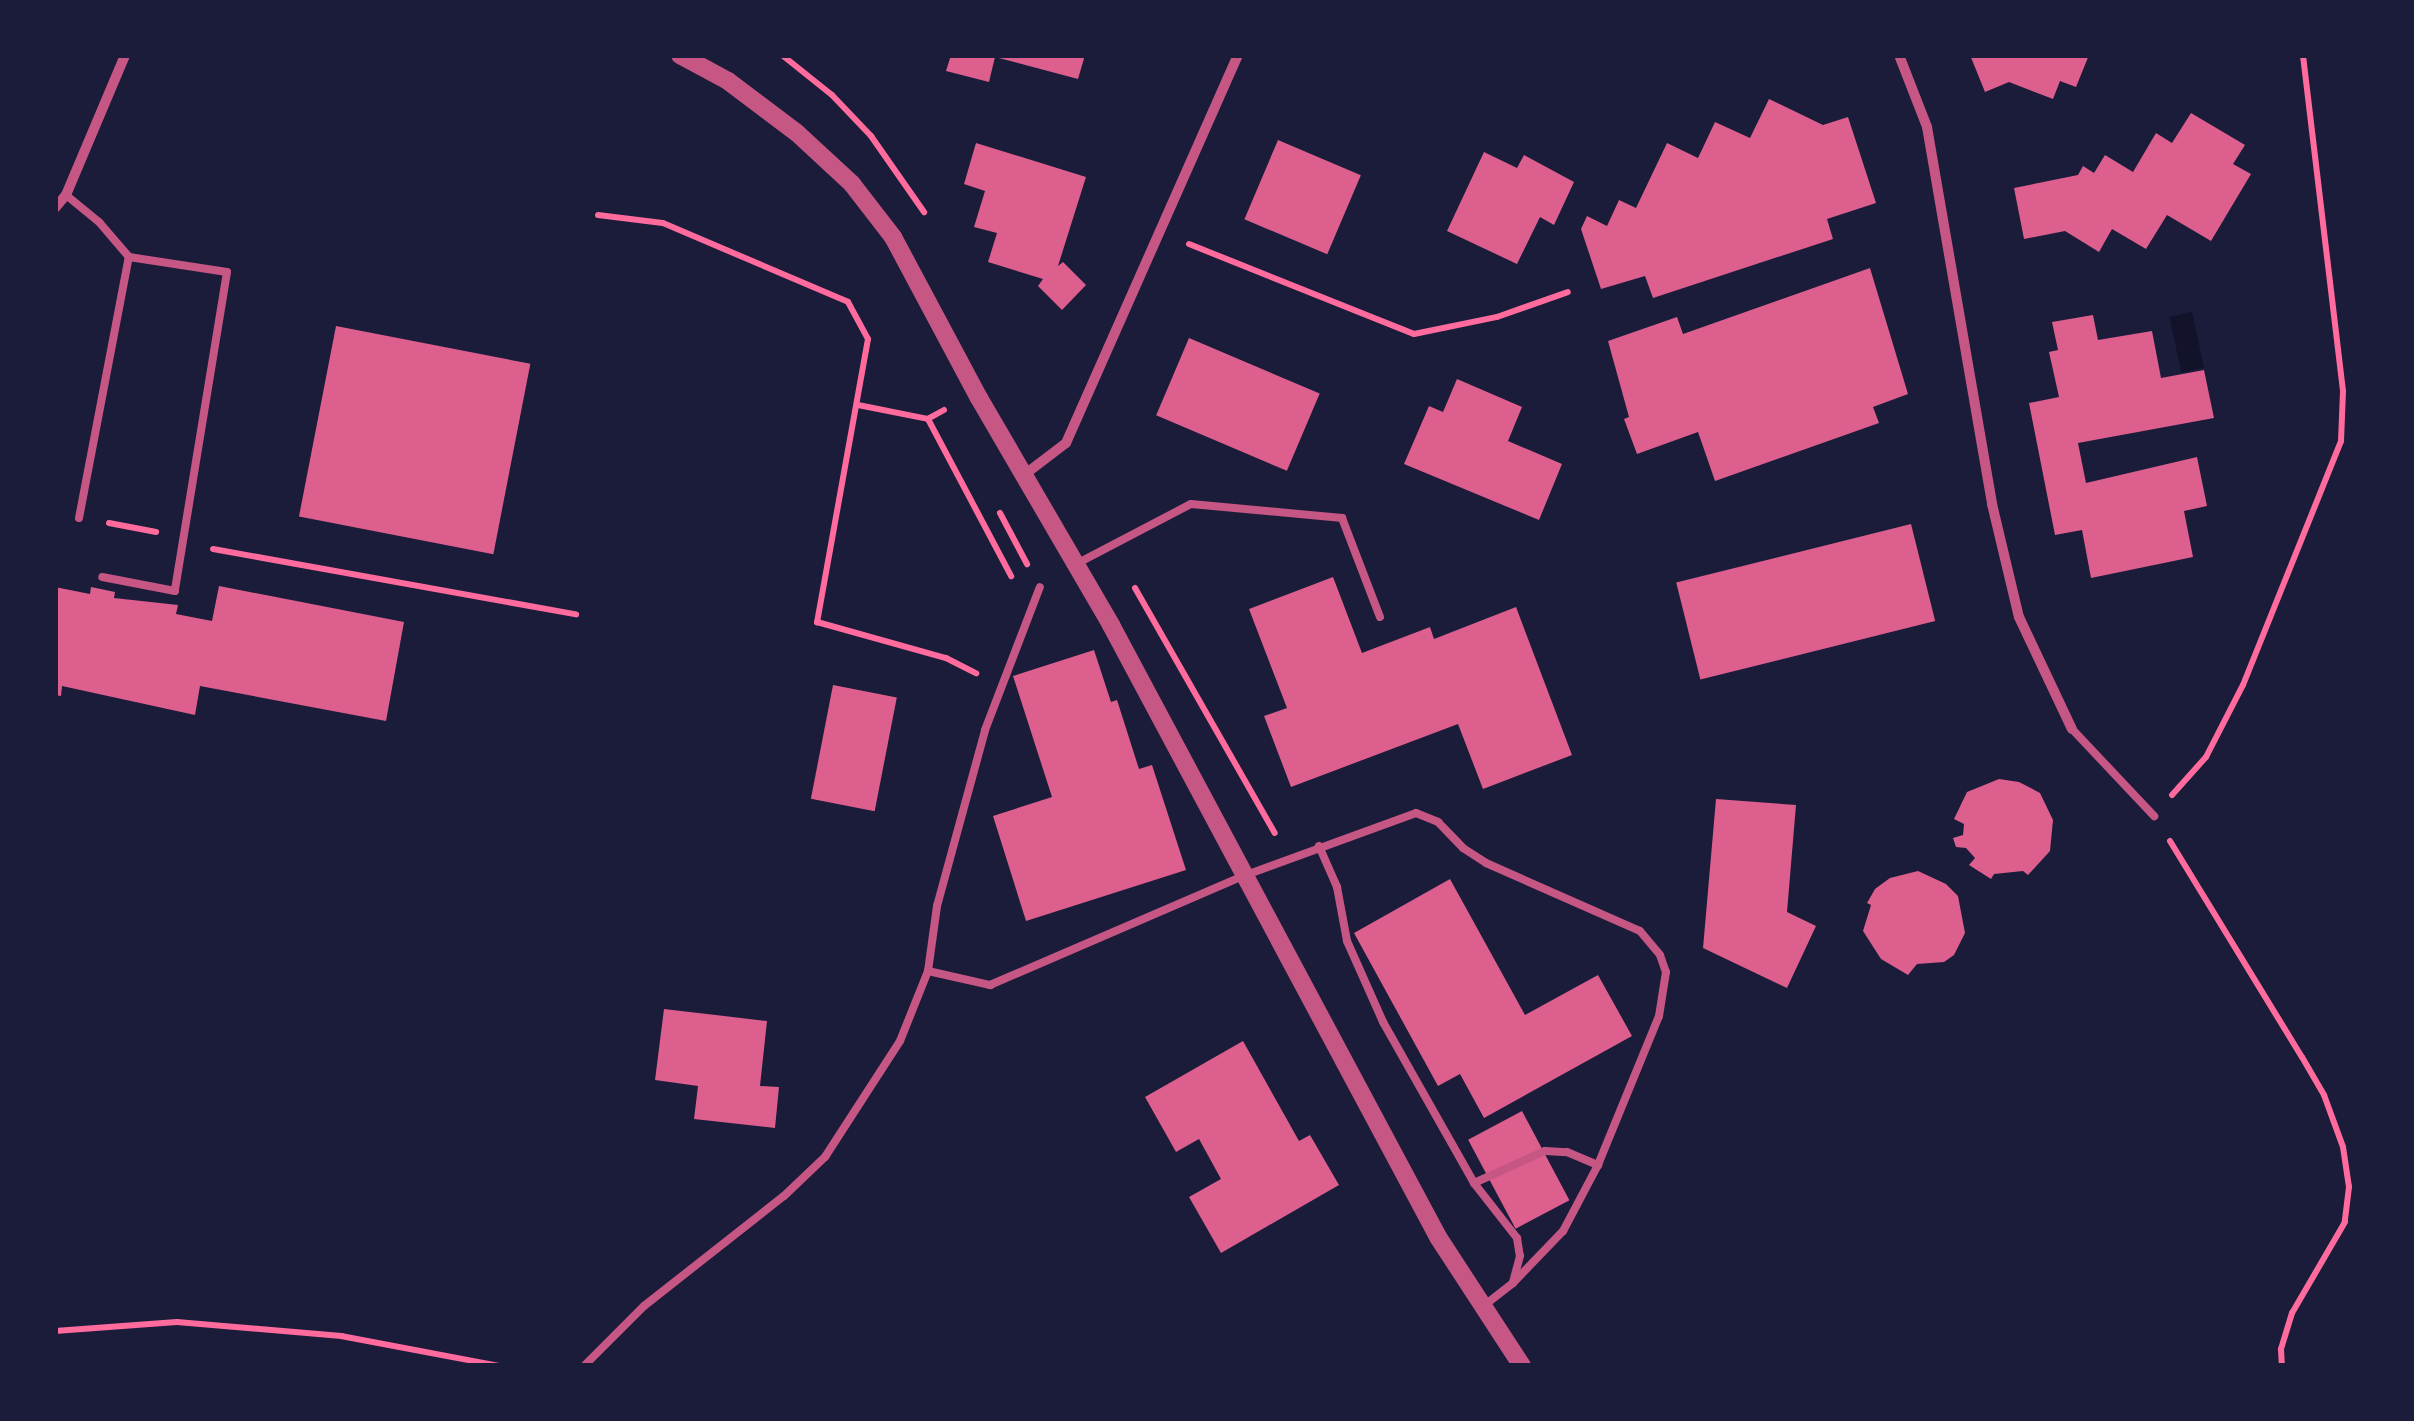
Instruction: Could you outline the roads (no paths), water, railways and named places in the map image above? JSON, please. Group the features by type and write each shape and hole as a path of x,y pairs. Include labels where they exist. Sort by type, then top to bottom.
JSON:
{"street":[{"path":"55,208 66,195 125,55"},
{"path":"680,55 762,104 826,158 872,206 1076,564 1438,1237 1522,1366"},
{"path":"1024,474 1066,443 1238,55"},
{"path":"1899,55 1927,127 1992,504 2019,617 2072,729"}],"lane":[{"path":"66,195 98,222 129,257 228,272 175,591 102,577"},
{"path":"78,518 129,257"},
{"path":"1076,564 1192,504 1342,518 1380,617"},
{"path":"584,1366 644,1306 784,1196 824,1157 900,1041 928,971 937,906 985,730 1040,587"},
{"path":"2072,729 2154,816"},
{"path":"928,971 990,985 1246,875 1416,812 1438,822 1463,848 1486,862 1640,931 1651,940 1666,972 1659,1016 1638,1070 1598,1165 1563,1231 1513,1283 1482,1308"},
{"path":"1319,846 1337,886 1347,941 1383,1022 1474,1184 1517,1238 1520,1256 1513,1283"},
{"path":"1474,1184 1545,1150 1567,1152 1598,1165"}]}
